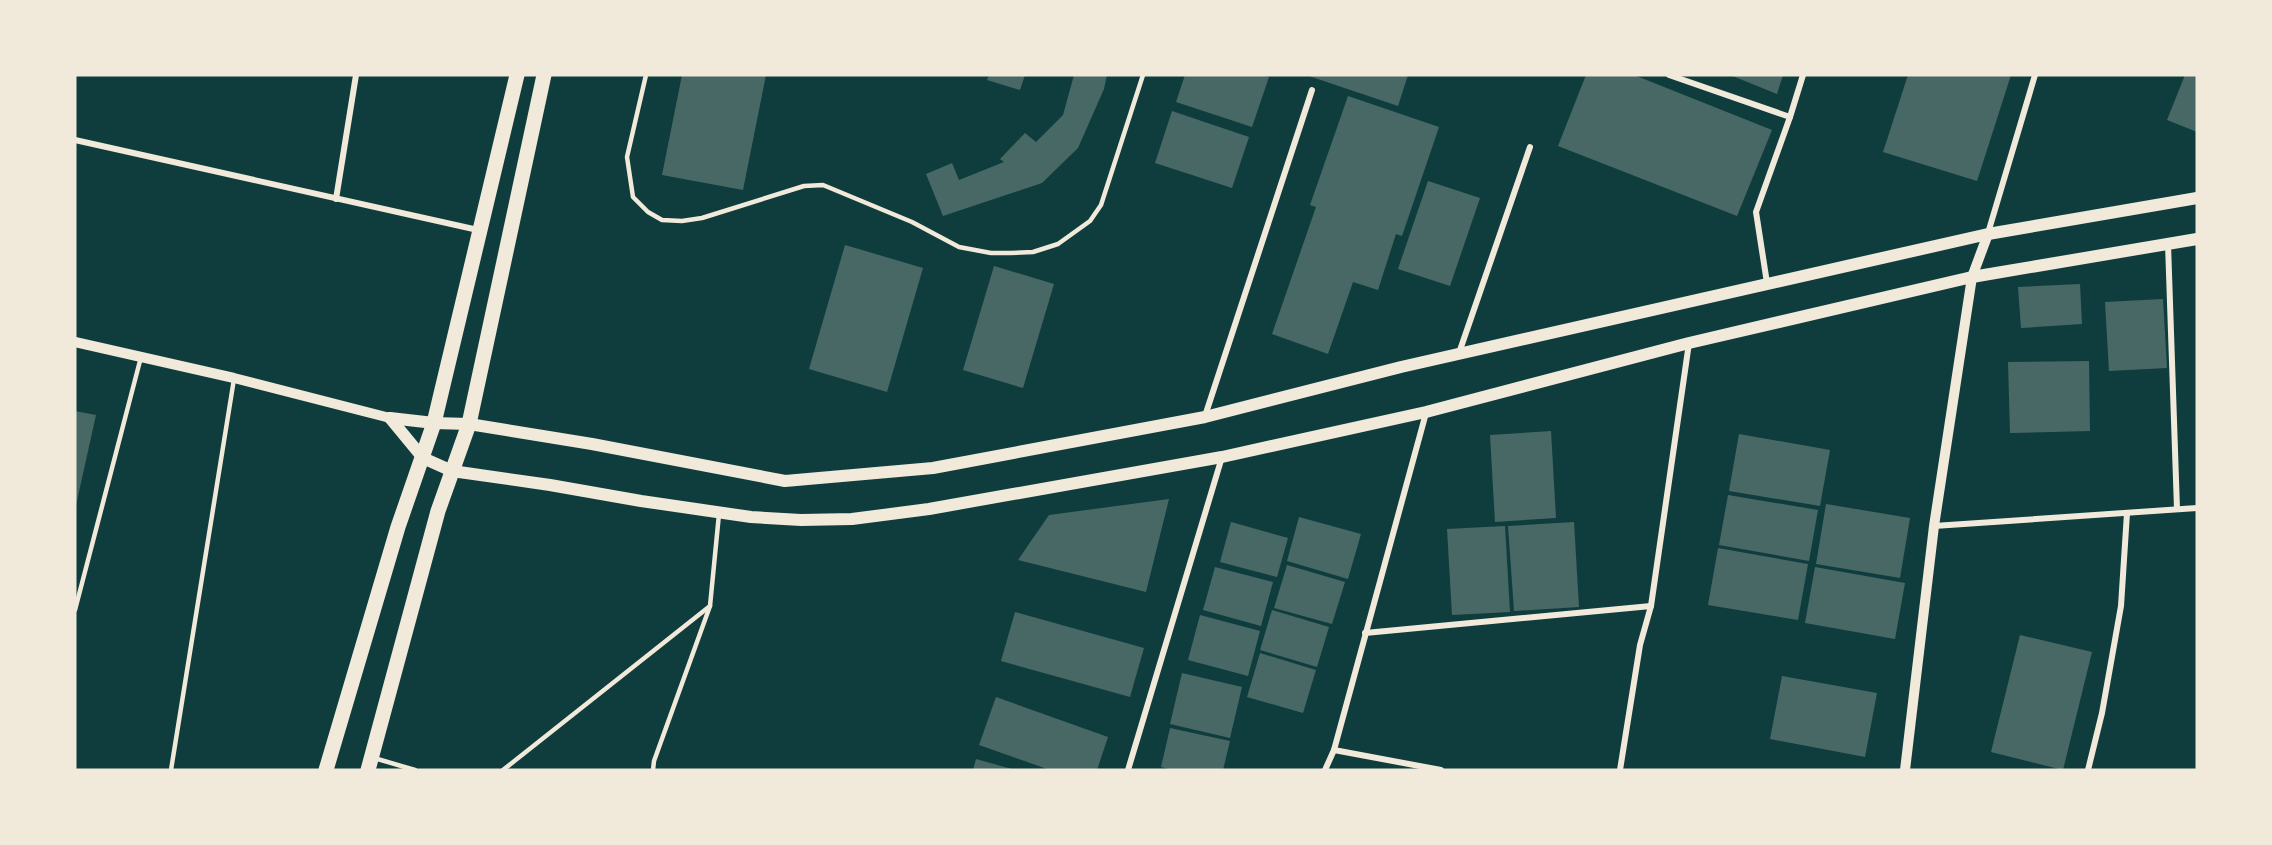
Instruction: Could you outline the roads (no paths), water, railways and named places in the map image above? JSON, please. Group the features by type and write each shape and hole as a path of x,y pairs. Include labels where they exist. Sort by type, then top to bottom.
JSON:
{"main road":[{"path":"326,770 398,527 434,423 517,75"},
{"path":"370,764 438,511 469,424 544,75"},
{"path":"390,418 469,424 592,444 785,481 933,468 1205,417 1459,354 1988,234 2197,198"},
{"path":"390,418 423,458 452,471 550,484 751,517 801,520 852,519 929,509 1222,457 1426,412 1689,343 1972,277 2197,239"}],"street":[{"path":"336,199 356,75"},
{"path":"1669,75 1790,117"},
{"path":"1767,283 1756,212 1803,75"},
{"path":"1905,770 1934,526 1972,277 1988,234 2035,75"},
{"path":"1205,417 1312,90"},
{"path":"75,140 480,231"},
{"path":"1459,354 1530,147"},
{"path":"2168,244 2177,509"},
{"path":"75,342 234,378 390,418"},
{"path":"1620,770 1640,645 1651,606 1689,343"},
{"path":"1325,770 1334,750 1426,412"},
{"path":"1128,770 1222,457"},
{"path":"1934,526 2197,508"},
{"path":"2091,769 2121,606 2127,513"},
{"path":"1365,633 1651,606"},
{"path":"1334,750 1441,770"}],"lane":[{"path":"646,75 627,157 633,197 648,212 662,220 682,221 702,218 796,188 823,185 912,222 958,247 991,253 1010,253 1033,252 1058,244 1090,221 1101,205 1143,75"},
{"path":"75,610 141,357"},
{"path":"171,770 234,378"},
{"path":"653,770 654,761 711,606 720,512"},
{"path":"503,770 711,606"},
{"path":"370,764 415,770"}]}
